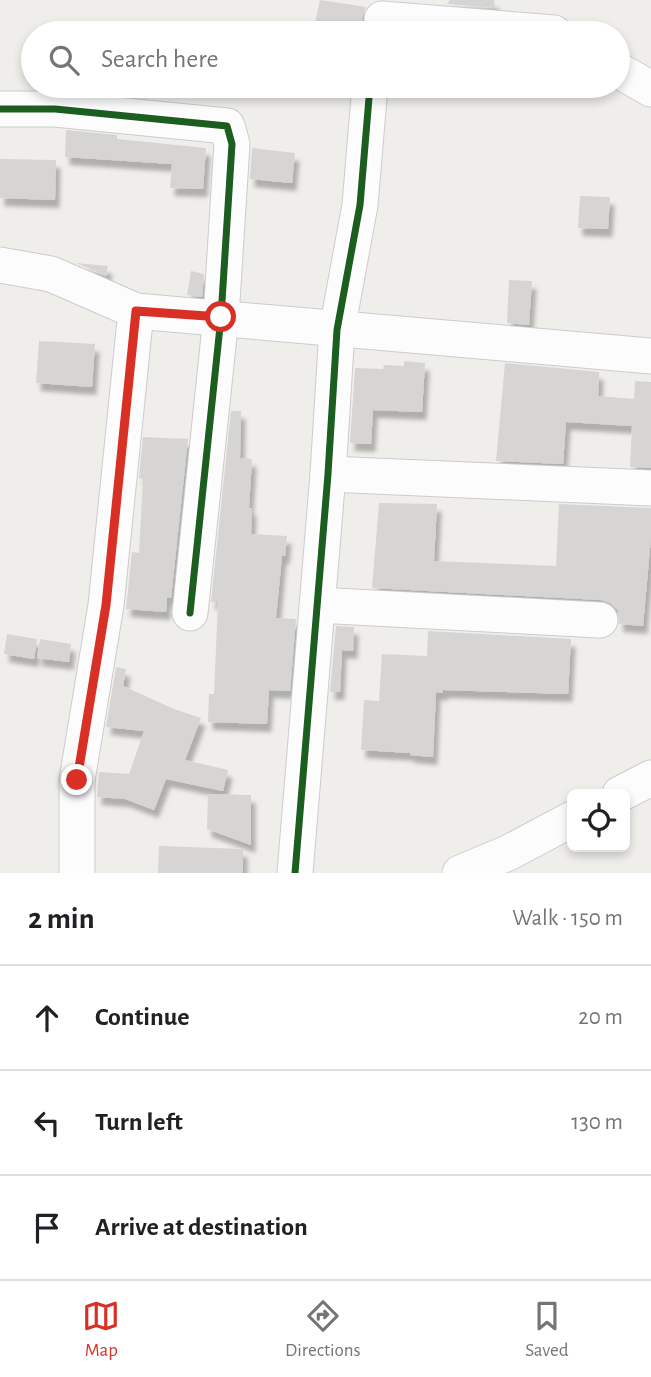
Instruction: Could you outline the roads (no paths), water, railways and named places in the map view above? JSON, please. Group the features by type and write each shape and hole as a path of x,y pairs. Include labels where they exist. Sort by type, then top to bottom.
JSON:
{"street":[{"path":"383,17 426,21"},
{"path":"630,77 651,89"},
{"path":"295,873 328,474 337,330 360,205 369,98"},
{"path":"0,109 55,109 227,126 232,144 221,317 190,613"},
{"path":"0,265 51,274 136,311 651,356"},
{"path":"77,873 77,780 106,605 136,311"},
{"path":"328,474 651,488"},
{"path":"317,605 600,620"},
{"path":"630,789 651,778"},
{"path":"460,873 508,853 567,822"}]}
